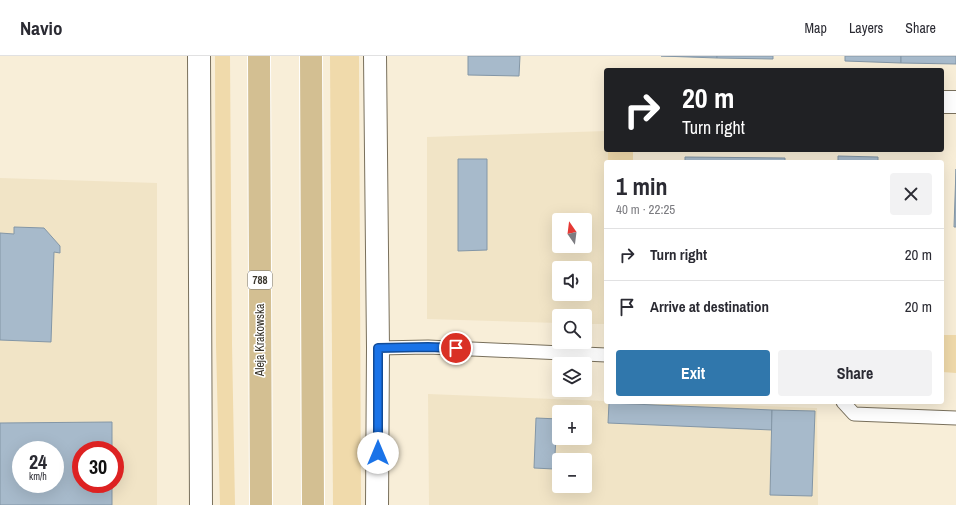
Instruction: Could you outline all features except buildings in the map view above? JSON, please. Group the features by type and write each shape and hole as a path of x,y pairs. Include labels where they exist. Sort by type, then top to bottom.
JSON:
{"main road":[{"name":"Aleja Krakowska","path":"258,56 261,505"},
{"path":"311,56 313,505"}],"street":[{"path":"198,56 201,505"},
{"path":"375,56 378,348 377,505"},
{"path":"944,102 956,102"}],"lane":[{"path":"378,348 428,347 604,355"},
{"path":"845,404 854,414 956,418"}],"shaded area":[{"path":"215,56 230,56 232,344 235,505 220,505 216,345"},
{"path":"330,56 359,56 361,505 333,505"},
{"path":"604,131 604,152 608,152 608,160 604,160 604,324 592,324 592,309 552,309 552,323 427,319 427,137"},
{"path":"608,152 633,152 633,160 608,160"},
{"path":"0,178 157,183 157,505 0,505"},
{"path":"944,335 956,335 956,373 944,372"},
{"path":"428,394 604,401 604,404 704,404 817,408 818,505 429,505"}],"route":[{"path":"378,453 378,348 456,348"}]}
